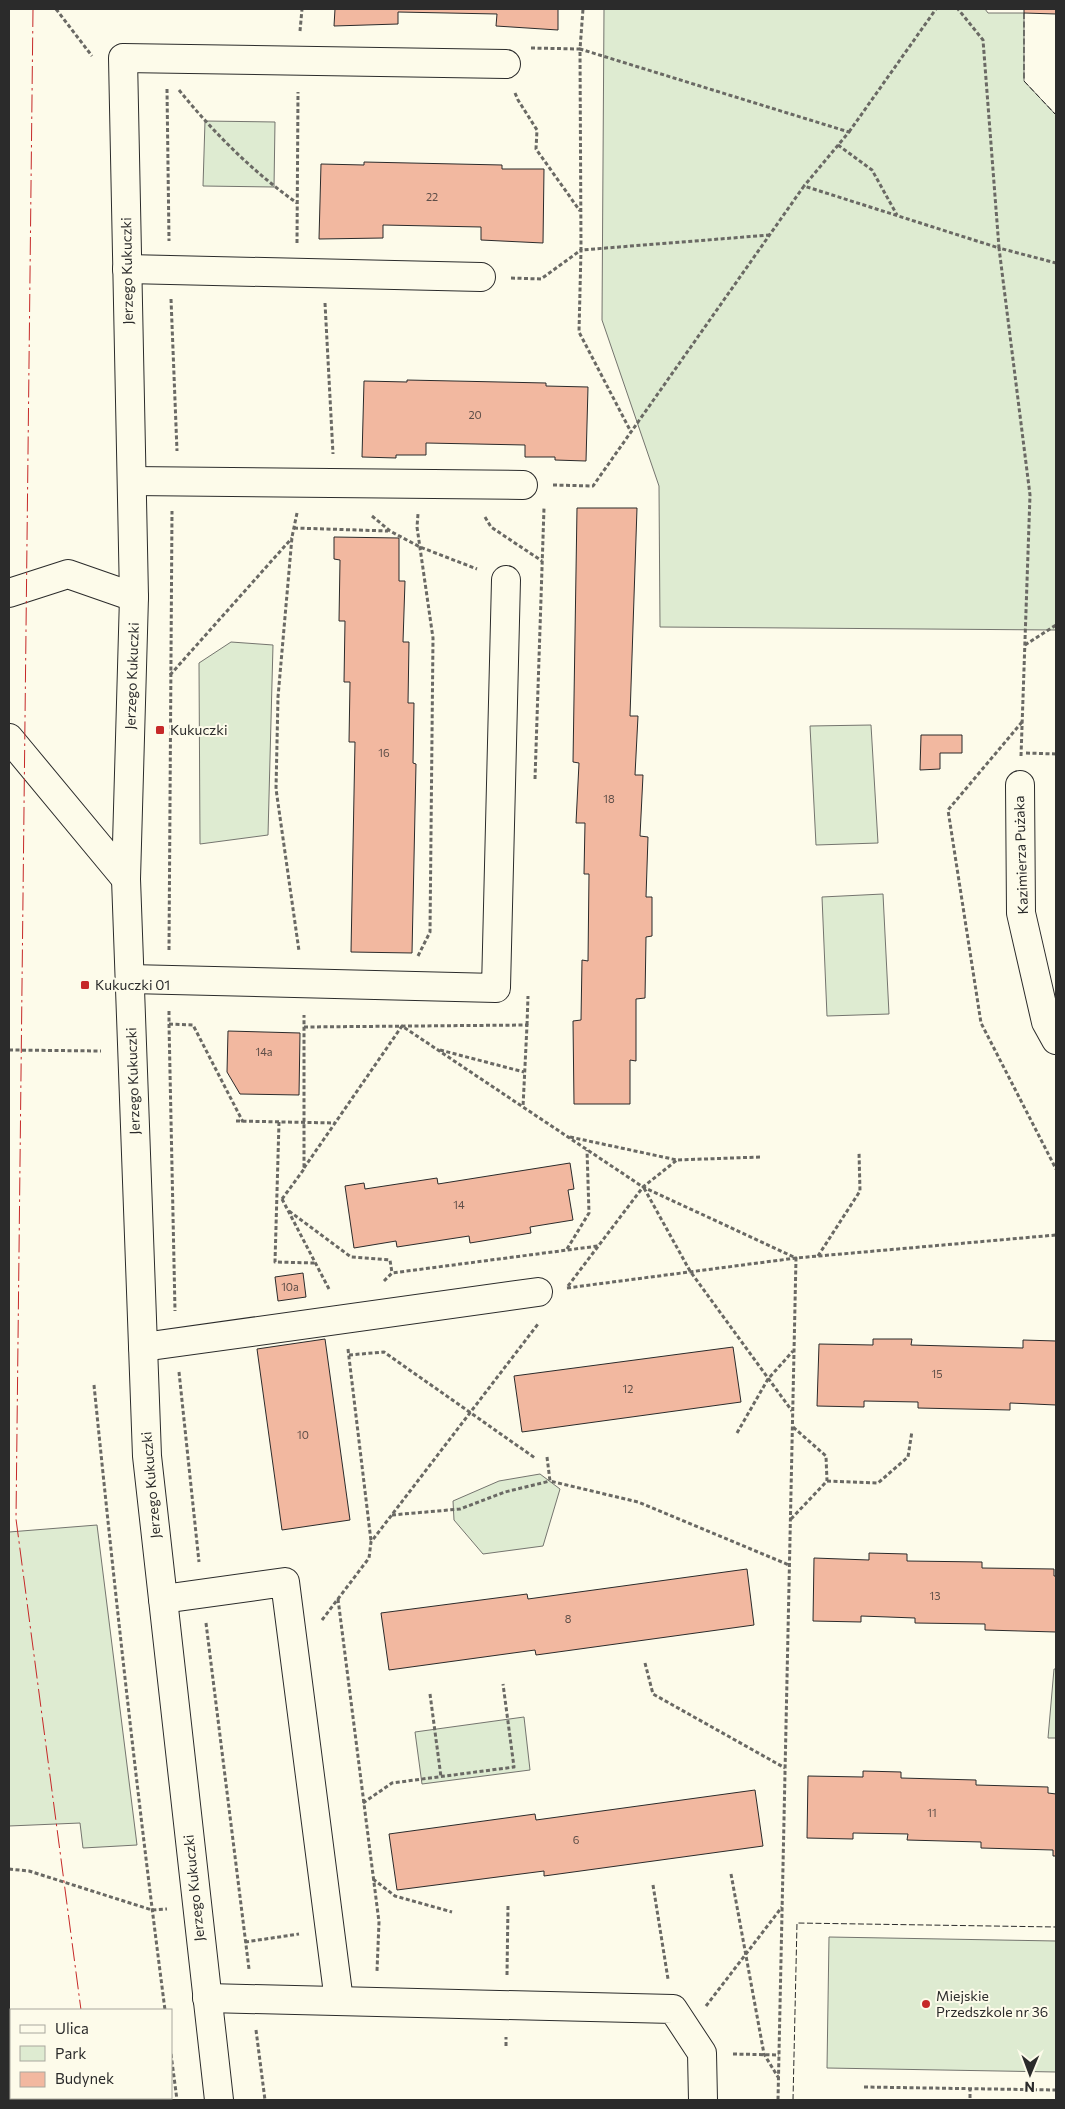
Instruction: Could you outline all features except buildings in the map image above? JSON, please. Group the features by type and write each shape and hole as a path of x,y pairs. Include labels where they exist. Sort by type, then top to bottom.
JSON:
{"street":[{"path":"123,58 166,66 298,60 506,64"},
{"name":"Jerzego Kukuczki","path":"123,58 134,597 126,879 147,1456 219,2100"},
{"path":"127,269 481,276"},
{"path":"132,481 534,485"},
{"path":"9,593 68,574 134,597"},
{"path":"130,979 496,988 506,580"},
{"path":"9,738 126,879"},
{"name":"Kazimierza Pużaka","path":"1020,784 1022,913 1046,1022 1056,1040"},
{"path":"143,1347 538,1292"},
{"path":"163,1600 285,1582 339,2001"},
{"path":"207,1998 376,2002 680,2020 702,2053 703,2100"}],"path":[{"path":"56,9 93,57 123,58"},
{"path":"297,271 298,60 302,9"},
{"path":"583,9 580,49 581,250 579,332 631,432"},
{"path":"534,788 542,561 534,485 593,486 804,186 849,132 936,9"},
{"path":"958,9 983,40 999,248 1030,495 1020,784"},
{"path":"580,49 849,132"},
{"path":"506,64 518,100 536,130 536,149 581,213"},
{"path":"166,66 204,121 274,187 298,203"},
{"path":"166,66 170,270 178,471 172,493 168,1024 193,1025 243,1122"},
{"path":"838,145 872,170 897,215"},
{"path":"804,186 999,248 1056,263"},
{"path":"481,276 541,279 581,250 770,235"},
{"path":"302,483 292,537 278,697 276,789 304,984 304,1168"},
{"path":"414,962 430,932 433,638 417,527 419,484"},
{"path":"465,484 491,527 542,561"},
{"path":"294,528 390,531"},
{"path":"170,676 292,537"},
{"path":"1025,646 1056,625"},
{"path":"1022,721 948,810 982,1023 1056,1169"},
{"path":"1021,753 1056,754"},
{"path":"523,1107 528,995"},
{"path":"304,1027 526,1025"},
{"path":"402,1026 643,1187 796,1258"},
{"path":"282,1198 402,1026"},
{"path":"436,1049 524,1072"},
{"path":"9,1050 169,1054"},
{"path":"236,1122 336,1123"},
{"path":"279,1122 275,1262 315,1263"},
{"path":"567,1137 677,1160 760,1157"},
{"path":"567,1250 589,1213 587,1150"},
{"path":"818,1256 860,1191 859,1152"},
{"path":"677,1160 643,1187 566,1288 796,1258 1056,1235"},
{"path":"643,1187 690,1271 792,1411"},
{"path":"277,1198 282,1198"},
{"path":"282,1198 345,1320 371,1542 369,1558 294,1657"},
{"path":"288,1210 351,1257 390,1260 392,1273"},
{"path":"778,2100 796,1258"},
{"path":"371,1542 542,1319"},
{"path":"737,1433 768,1379 794,1350"},
{"path":"349,1355 384,1352 535,1458"},
{"path":"94,1385 108,1524 165,2009"},
{"path":"790,1519 827,1481 826,1456 792,1427"},
{"path":"827,1481 878,1483 908,1457 912,1432"},
{"path":"547,1457 550,1482"},
{"path":"391,1515 460,1509 505,1492 550,1482 638,1502 790,1565"},
{"path":"338,1599 379,1922 376,2002"},
{"path":"645,1663 653,1694 785,1768"},
{"path":"363,1803 392,1783 514,1767 503,1684"},
{"path":"430,1694 441,1777"},
{"path":"9,1869 29,1871 152,1910 196,1906"},
{"path":"731,1874 764,2054 778,2078"},
{"path":"373,1879 395,1896 452,1912"},
{"path":"654,1885 680,2020"},
{"path":"680,2020 746,1954 782,1907"},
{"path":"246,1942 330,1929"},
{"path":"702,2053 779,2055"},
{"path":"172,2062 177,2100"},
{"path":"864,2087 1056,2090"},
{"path":"970,2089 970,2098"}],"green space":[{"path":"604,9 985,9 988,13 1024,13 1024,81 1056,115 1056,630 660,627 659,486 602,320"},
{"path":"205,121 275,122 274,187 203,186"},
{"path":"231,642 273,645 268,835 200,844 199,663"},
{"path":"871,725 878,843 816,845 810,726"},
{"path":"883,894 889,1014 827,1016 822,897"},
{"path":"540,1474 560,1489 543,1546 483,1554 454,1520 453,1501 499,1481"},
{"path":"97,1525 137,1845 83,1848 80,1823 9,1826 9,1532"},
{"path":"1054,1669 1056,1669 1056,1738 1048,1738"},
{"path":"524,1717 530,1770 422,1784 415,1732"},
{"name":"Miejskie Przedszkole nr 36","path":"829,1937 1056,1941 1056,2072 827,2068"}],"fence":[{"path":"1024,13 1024,81 1056,115"},
{"path":"793,2100 797,1923 1056,1927"}],"power":[{"path":"33,9 16,1519 81,2009"}],"place":[{"name":"Kukuczki","path":"160,730"},
{"name":"Kukuczki 01","path":"85,985"},
{"name":"Miejskie Przedszkole nr 36","path":"926,2004"}]}
